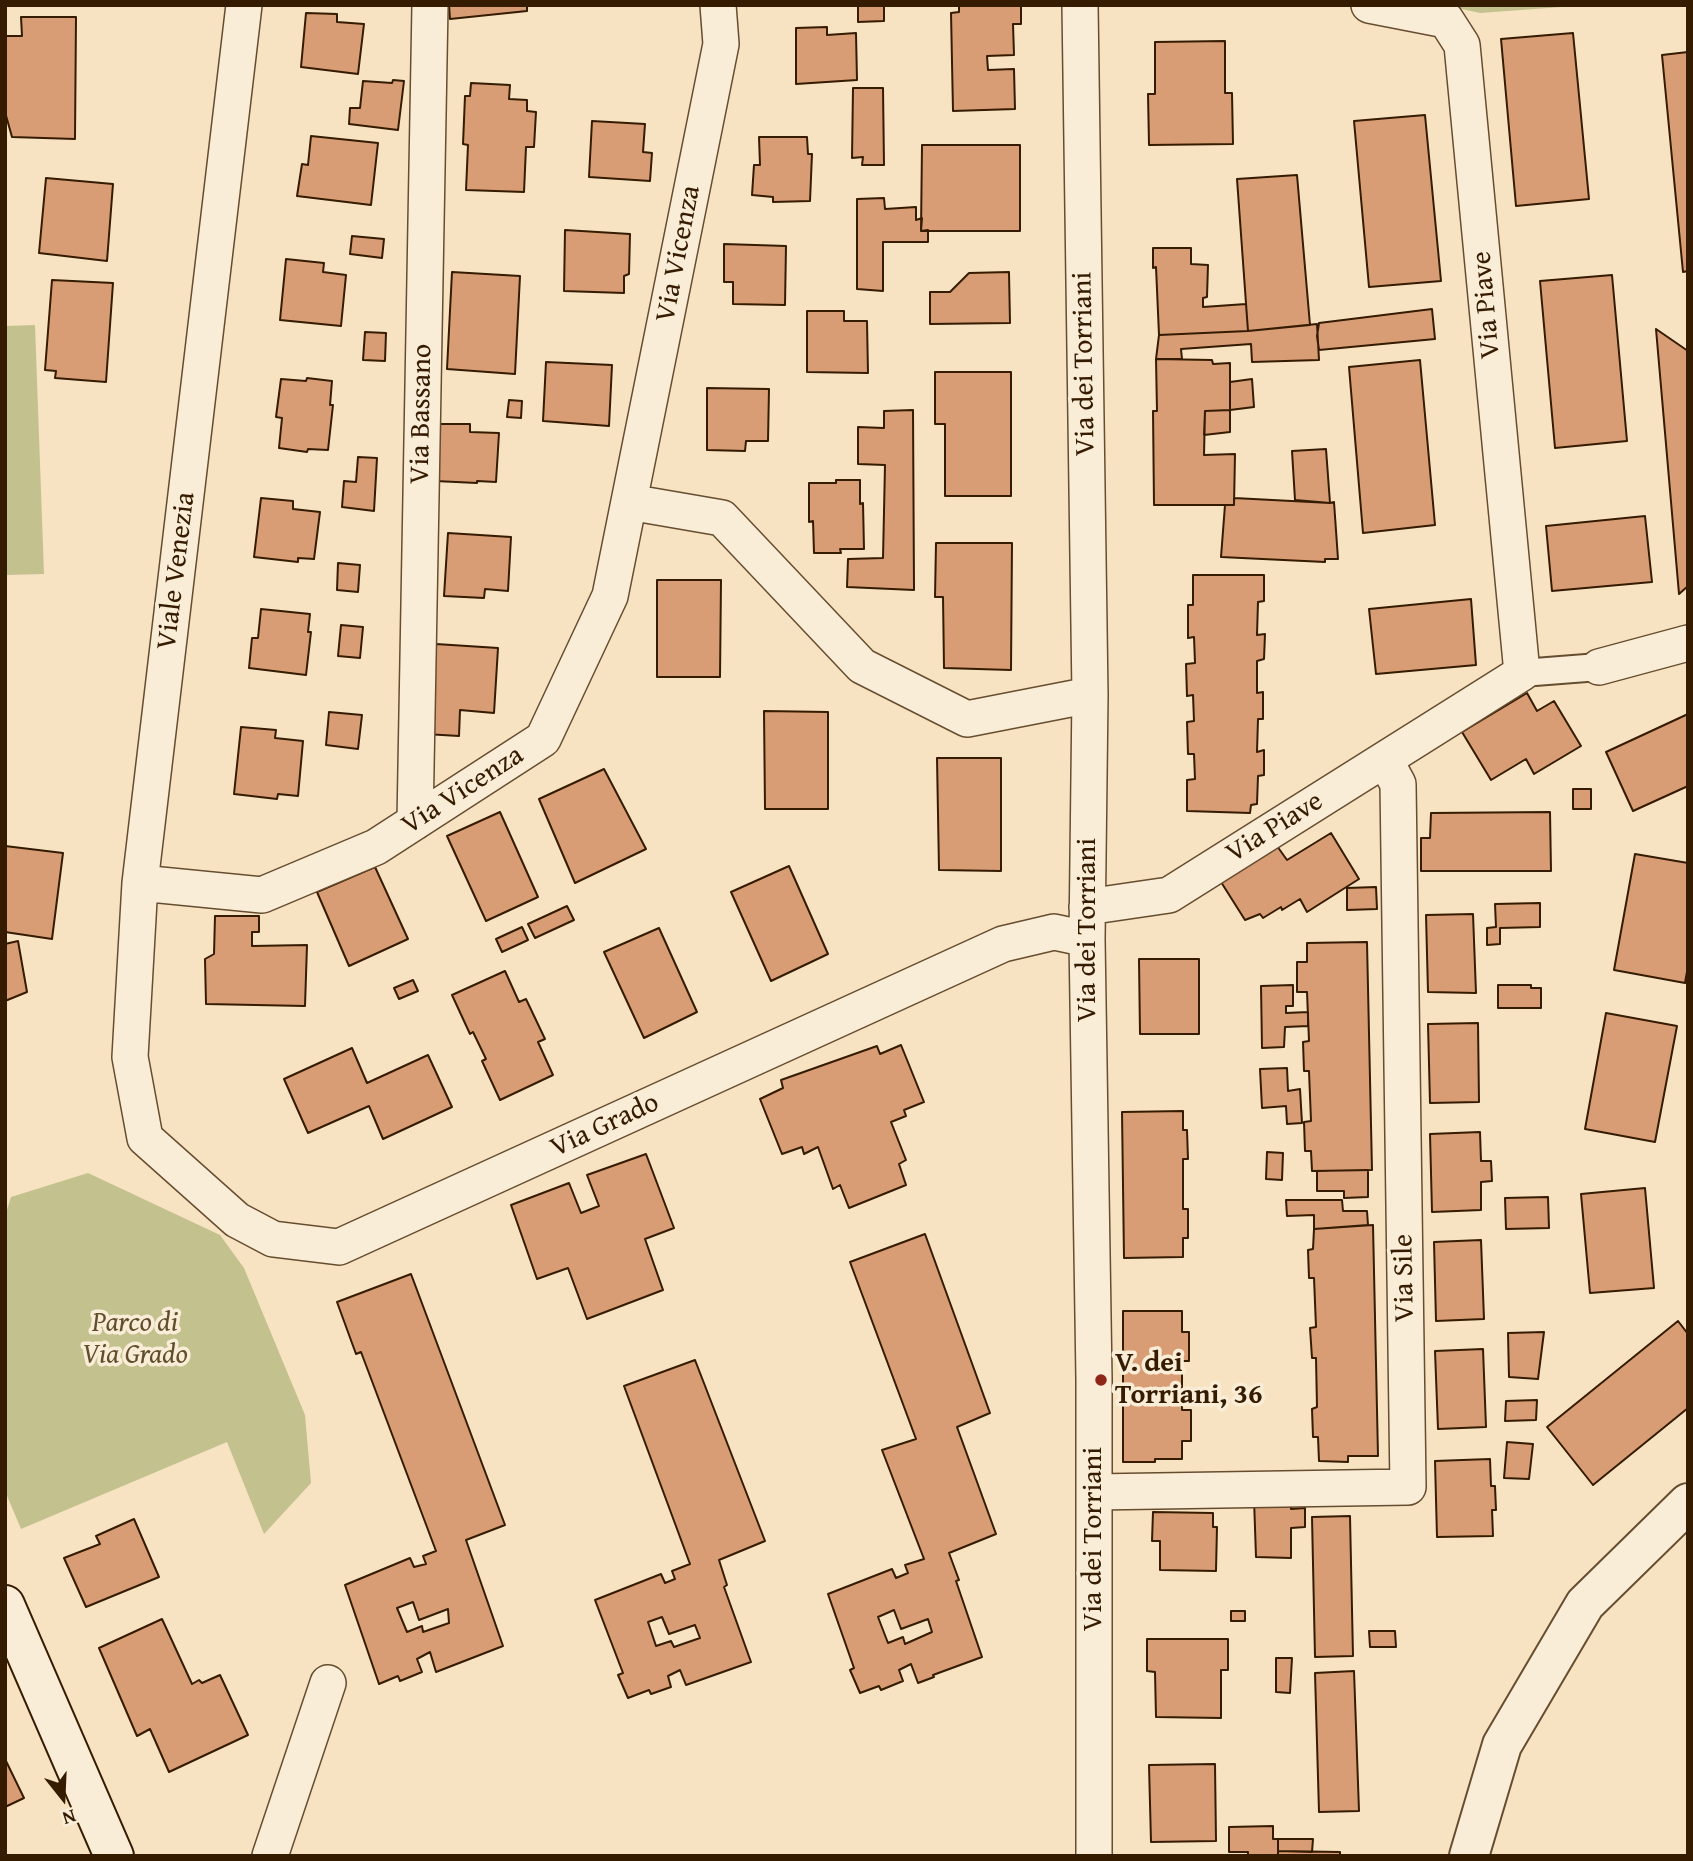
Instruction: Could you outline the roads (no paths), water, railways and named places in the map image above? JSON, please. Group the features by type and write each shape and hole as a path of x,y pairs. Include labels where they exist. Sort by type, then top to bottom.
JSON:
{"street":[{"name":"Viale Venezia","path":"145,1138 130,1057 139,883 244,5"},
{"name":"Via Bassano","path":"415,822 430,5"},
{"name":"Via Vicenza","path":"139,883 262,895 376,846 543,740 610,596 721,44 718,5"},
{"name":"Via dei Torriani","path":"1080,5 1090,695 1087,923 1095,1492 1094,1856"},
{"name":"Via Piave","path":"1368,5 1446,20 1462,46 1522,673"},
{"path":"629,502 722,518 862,666 967,719 1090,695"},
{"name":"Via Piave","path":"1087,923 1169,895 1522,673 1599,667 1688,643"},
{"name":"Via Sile","path":"1095,1492 1408,1487 1398,784 1385,760"},
{"name":"Via Grado","path":"145,1138 236,1220 273,1239 339,1247 1003,944 1087,923"},
{"path":"1469,1856 1502,1745 1585,1604 1688,1503"},
{"path":"5,1605 114,1856"},
{"path":"270,1856 328,1683"}],"place":[{"name":"V. dei Torriani, 36","path":"1101,1380"}],"park label":[{"name":"Parco di Via Grado","path":"135,1340"}]}
